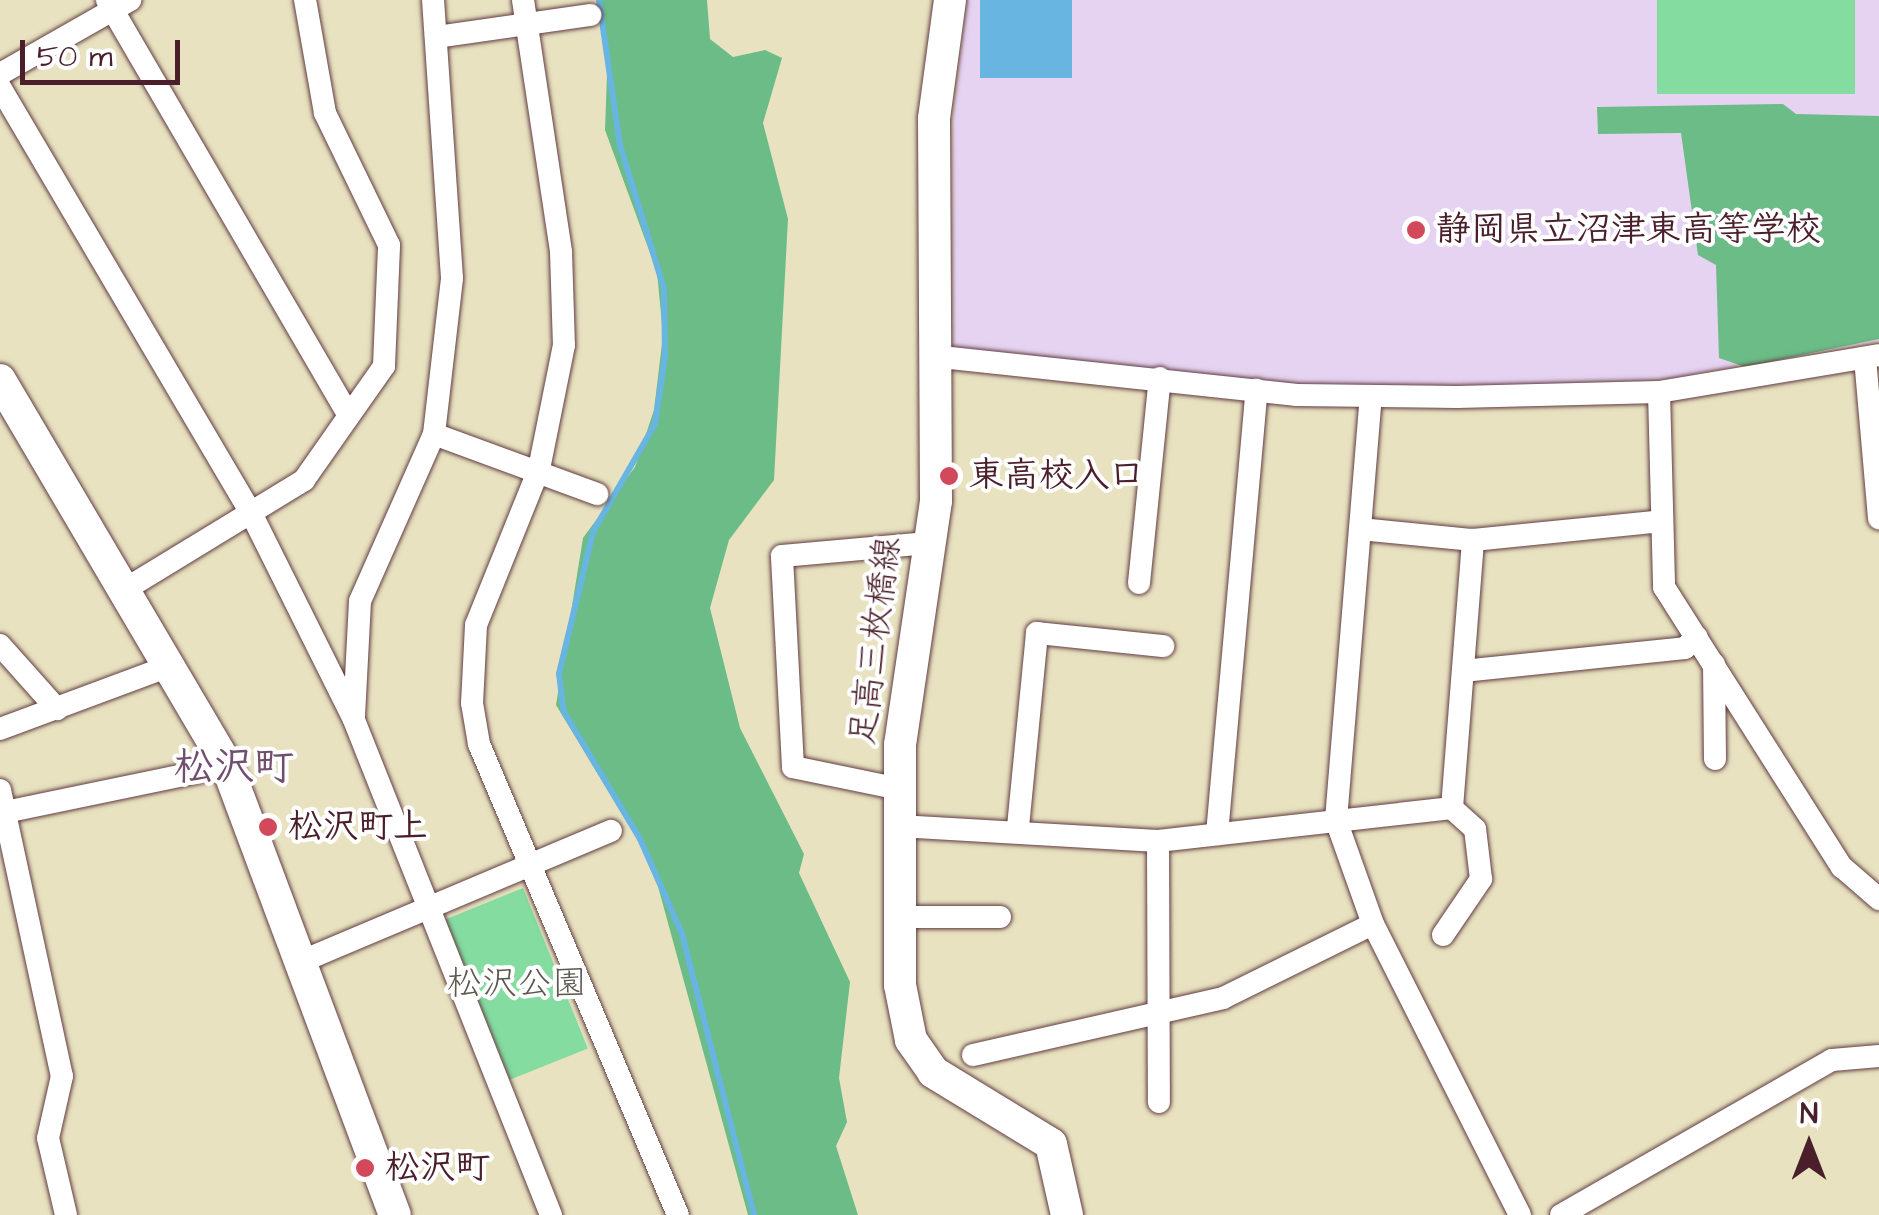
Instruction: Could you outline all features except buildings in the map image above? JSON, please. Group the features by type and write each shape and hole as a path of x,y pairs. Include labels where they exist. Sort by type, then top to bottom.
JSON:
{"main road":[{"name":"足高三枚橋線","path":"950,0 934,119 941,357 928,543 904,682 898,917 911,1040 933,1072 1036,1127 1060,1164 1067,1215"},
{"path":"0,380 227,766 305,960 395,1215"}],"street":[{"path":"124,590 304,480 384,366 389,246 324,113 305,0"},
{"path":"354,720 360,601 434,434 452,278 433,0"},
{"path":"0,74 117,4 349,416"},
{"path":"436,37 524,12 590,15"},
{"path":"524,12 565,301 539,470 481,605 472,662 479,744 678,1215"},
{"path":"0,87 251,513 354,720 551,1215"},
{"path":"941,357 1257,390 1371,396 1659,392 1872,357 1879,518"},
{"path":"1139,583 1160,378"},
{"path":"1217,834 1257,390"},
{"path":"1659,392 1664,586 1842,867 1879,898"},
{"path":"1371,396 1336,820 1373,924 1520,1215"},
{"path":"434,434 598,494"},
{"path":"1360,530 1473,540 1662,521"},
{"path":"1452,808 1473,540"},
{"path":"900,789 794,767 782,556 928,543"},
{"path":"1018,827 1037,634 1164,646"},
{"path":"1462,671 1685,648 1697,637"},
{"path":"0,645 56,709"},
{"path":"1714,664 1714,760"},
{"path":"0,729 169,666"},
{"path":"66,1215 48,1138 62,1076 5,800 227,766"},
{"path":"899,826 1018,827 1158,841 1452,808 1475,829 1481,879 1443,935"},
{"path":"305,960 611,832"},
{"path":"1158,841 1159,1102"},
{"path":"898,917 1000,917"},
{"path":"973,1055 1223,998 1373,924"},
{"path":"1560,1215 1832,1060 1879,1056"}],"shaded area":[{"name":"静岡県立沼津東高等学校","path":"967,0 1879,0 1879,341 1661,380 1449,387 1296,384 953,347 953,119"}],"green space":[{"path":"597,0 707,0 710,39 733,57 765,50 782,58 763,123 788,219 774,480 729,540 710,608 740,728 804,854 799,873 850,982 839,1078 847,1122 836,1146 858,1215 748,1215 651,861 556,705 583,538 635,467 654,410 663,335 657,272 605,130 608,47"},
{"path":"1657,0 1855,0 1855,94 1657,94"},
{"path":"1783,104 1796,114 1879,116 1879,339 1745,367 1719,358 1716,265 1698,255 1681,133 1598,134 1597,107"},
{"name":"松沢公園","path":"523,888 588,1048 510,1080 445,919"}],"water":[{"path":"980,0 1072,0 1072,78 980,78"}],"waterway":[{"path":"599,0 620,145 664,289 665,356 655,424 593,532 559,674 564,712 640,839 682,934 754,1215"}],"place":[{"name":"静岡県立沼津東高等学校","path":"1416,230"},
{"name":"東高校入口","path":"949,476"},
{"name":"松沢町上","path":"268,827"},
{"name":"松沢町","path":"365,1168"}],"district":[{"name":"松沢町","path":"234,768"}]}
